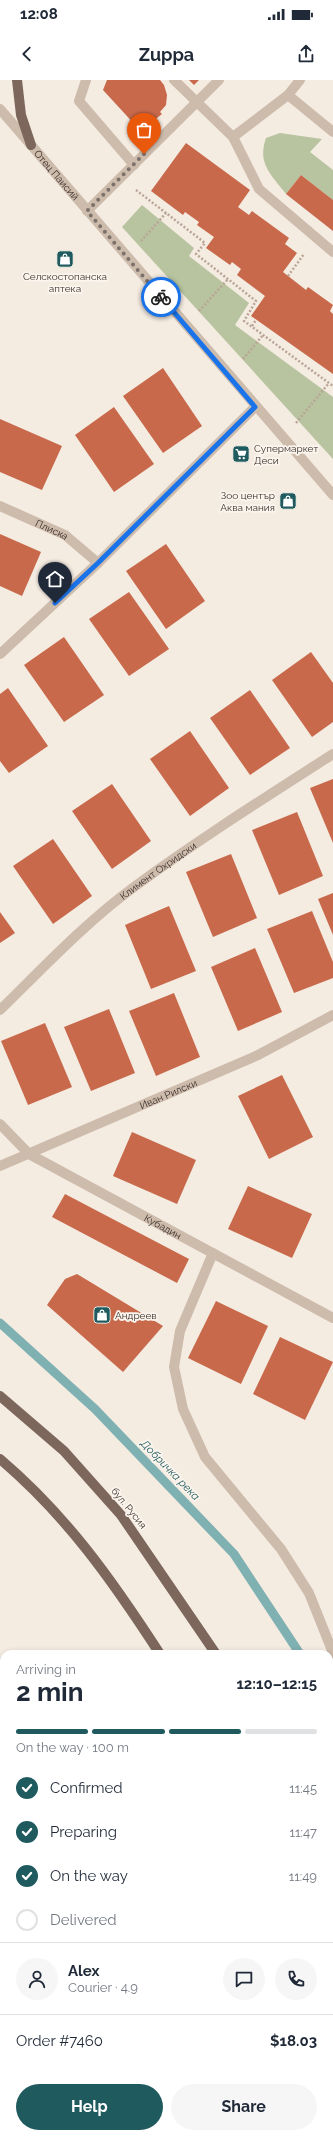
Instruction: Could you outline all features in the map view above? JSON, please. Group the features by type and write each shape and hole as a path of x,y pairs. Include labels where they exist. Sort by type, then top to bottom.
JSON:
{"main road":[{"path":"17,80 21,115 31,145"},
{"name":"бул. Русия","path":"0,1396 64,1452 121,1515 213,1650"},
{"path":"0,1459 31,1485 84,1544 157,1650"}],"street":[{"path":"86,80 79,102 134,164"},
{"path":"174,80 233,137 260,189 333,252"},
{"path":"87,211 219,80"},
{"path":"233,137 288,95 300,80"},
{"path":"288,95 333,132"},
{"name":"Отец Паисий","path":"0,109 255,407 333,495"},
{"path":"0,654 98,563 255,407"},
{"name":"Плиска","path":"0,506 65,535 98,563"},
{"name":"Климент Охридски","path":"0,1010 71,940 133,888 262,799 333,754"},
{"name":"Иван Рилски","path":"0,1166 256,1056 333,1015"},
{"name":"Кубадин","path":"0,1124 29,1154 333,1318"},
{"path":"213,1253 180,1331 174,1367 183,1408 205,1457 281,1549 309,1593 332,1650"}],"path":[{"path":"120,178 205,243 196,254 256,301 244,321 333,386"},
{"path":"127,257 166,213"},
{"path":"288,276 316,237"},
{"path":"185,325 228,279"},
{"path":"252,326 256,320"},
{"path":"229,376 263,335"},
{"path":"283,439 329,383"}],"green space":[{"path":"280,133 322,139 310,152 333,170 333,200 301,175 286,194 267,168 263,155 266,138"},
{"path":"142,205 194,248 189,256 249,303 235,325 333,397 333,459 122,227"}],"building":[{"path":"107,80 160,80 164,85 167,95 166,105 160,112 162,114 152,122 147,118 137,127 103,90"},
{"path":"189,80 199,80 194,85"},
{"path":"186,143 250,190 238,207 249,215 252,211 289,238 285,244 297,253 283,272 306,290 308,287 333,305 330,311 333,314 333,374 251,316 265,296 237,275 241,269 232,262 230,265 206,248 214,237 197,225 199,222 185,212 183,215 151,191"},
{"path":"301,175 333,200 333,231 286,194"},
{"path":"163,368 202,426 163,453 123,396"},
{"path":"114,407 154,464 114,492 75,435"},
{"path":"0,419 62,446 42,490 0,472"},
{"path":"0,534 41,552 22,596 0,586"},
{"path":"166,544 205,601 166,629 126,571"},
{"path":"129,592 169,649 129,676 89,619"},
{"path":"64,637 104,695 64,722 24,665"},
{"path":"311,652 333,683 333,722 312,737 272,680"},
{"path":"8,688 48,746 9,773 0,761 0,694"},
{"path":"250,690 290,748 250,775 210,718"},
{"path":"190,731 229,788 190,816 150,759"},
{"path":"333,779 333,843 310,788"},
{"path":"112,784 151,841 112,869 72,811"},
{"path":"297,812 323,876 279,895 252,830"},
{"path":"53,839 92,896 53,924 13,866"},
{"path":"231,854 257,918 213,937 186,872"},
{"path":"333,893 333,935 318,899"},
{"path":"169,906 196,971 151,989 125,925"},
{"path":"312,911 333,962 333,978 294,993 267,929"},
{"path":"0,912 15,933 0,943"},
{"path":"255,948 282,1012 238,1031 211,967"},
{"path":"174,993 200,1057 156,1076 129,1011"},
{"path":"109,1009 135,1073 91,1091 64,1027"},
{"path":"45,1023 72,1087 28,1105 1,1041"},
{"path":"282,1075 313,1137 269,1159 238,1096"},
{"path":"132,1132 196,1160 177,1204 113,1176"},
{"path":"248,1186 312,1214 292,1258 228,1229"},
{"path":"65,1194 189,1259 177,1283 52,1217"},
{"name":"Андреев","path":"77,1274 163,1326 123,1372 47,1305 65,1279"},
{"path":"216,1301 268,1326 241,1384 188,1358"},
{"path":"280,1337 333,1362 305,1420 253,1394"}],"waterway":[{"name":"Добричка река","path":"0,1323 95,1409 234,1554 297,1650"}],"way so far":[{"path":"144,154 87,211 161,297"}],"place":[{"name":"Селскостопанска аптека","path":"65,259"},
{"name":"Супермаркет Деси","path":"241,454"},
{"name":"Зоо център Аква мания","path":"288,501"},
{"name":"Андреев","path":"102,1315"}],"route":[{"path":"55,603 98,563 255,407 161,297"}]}
